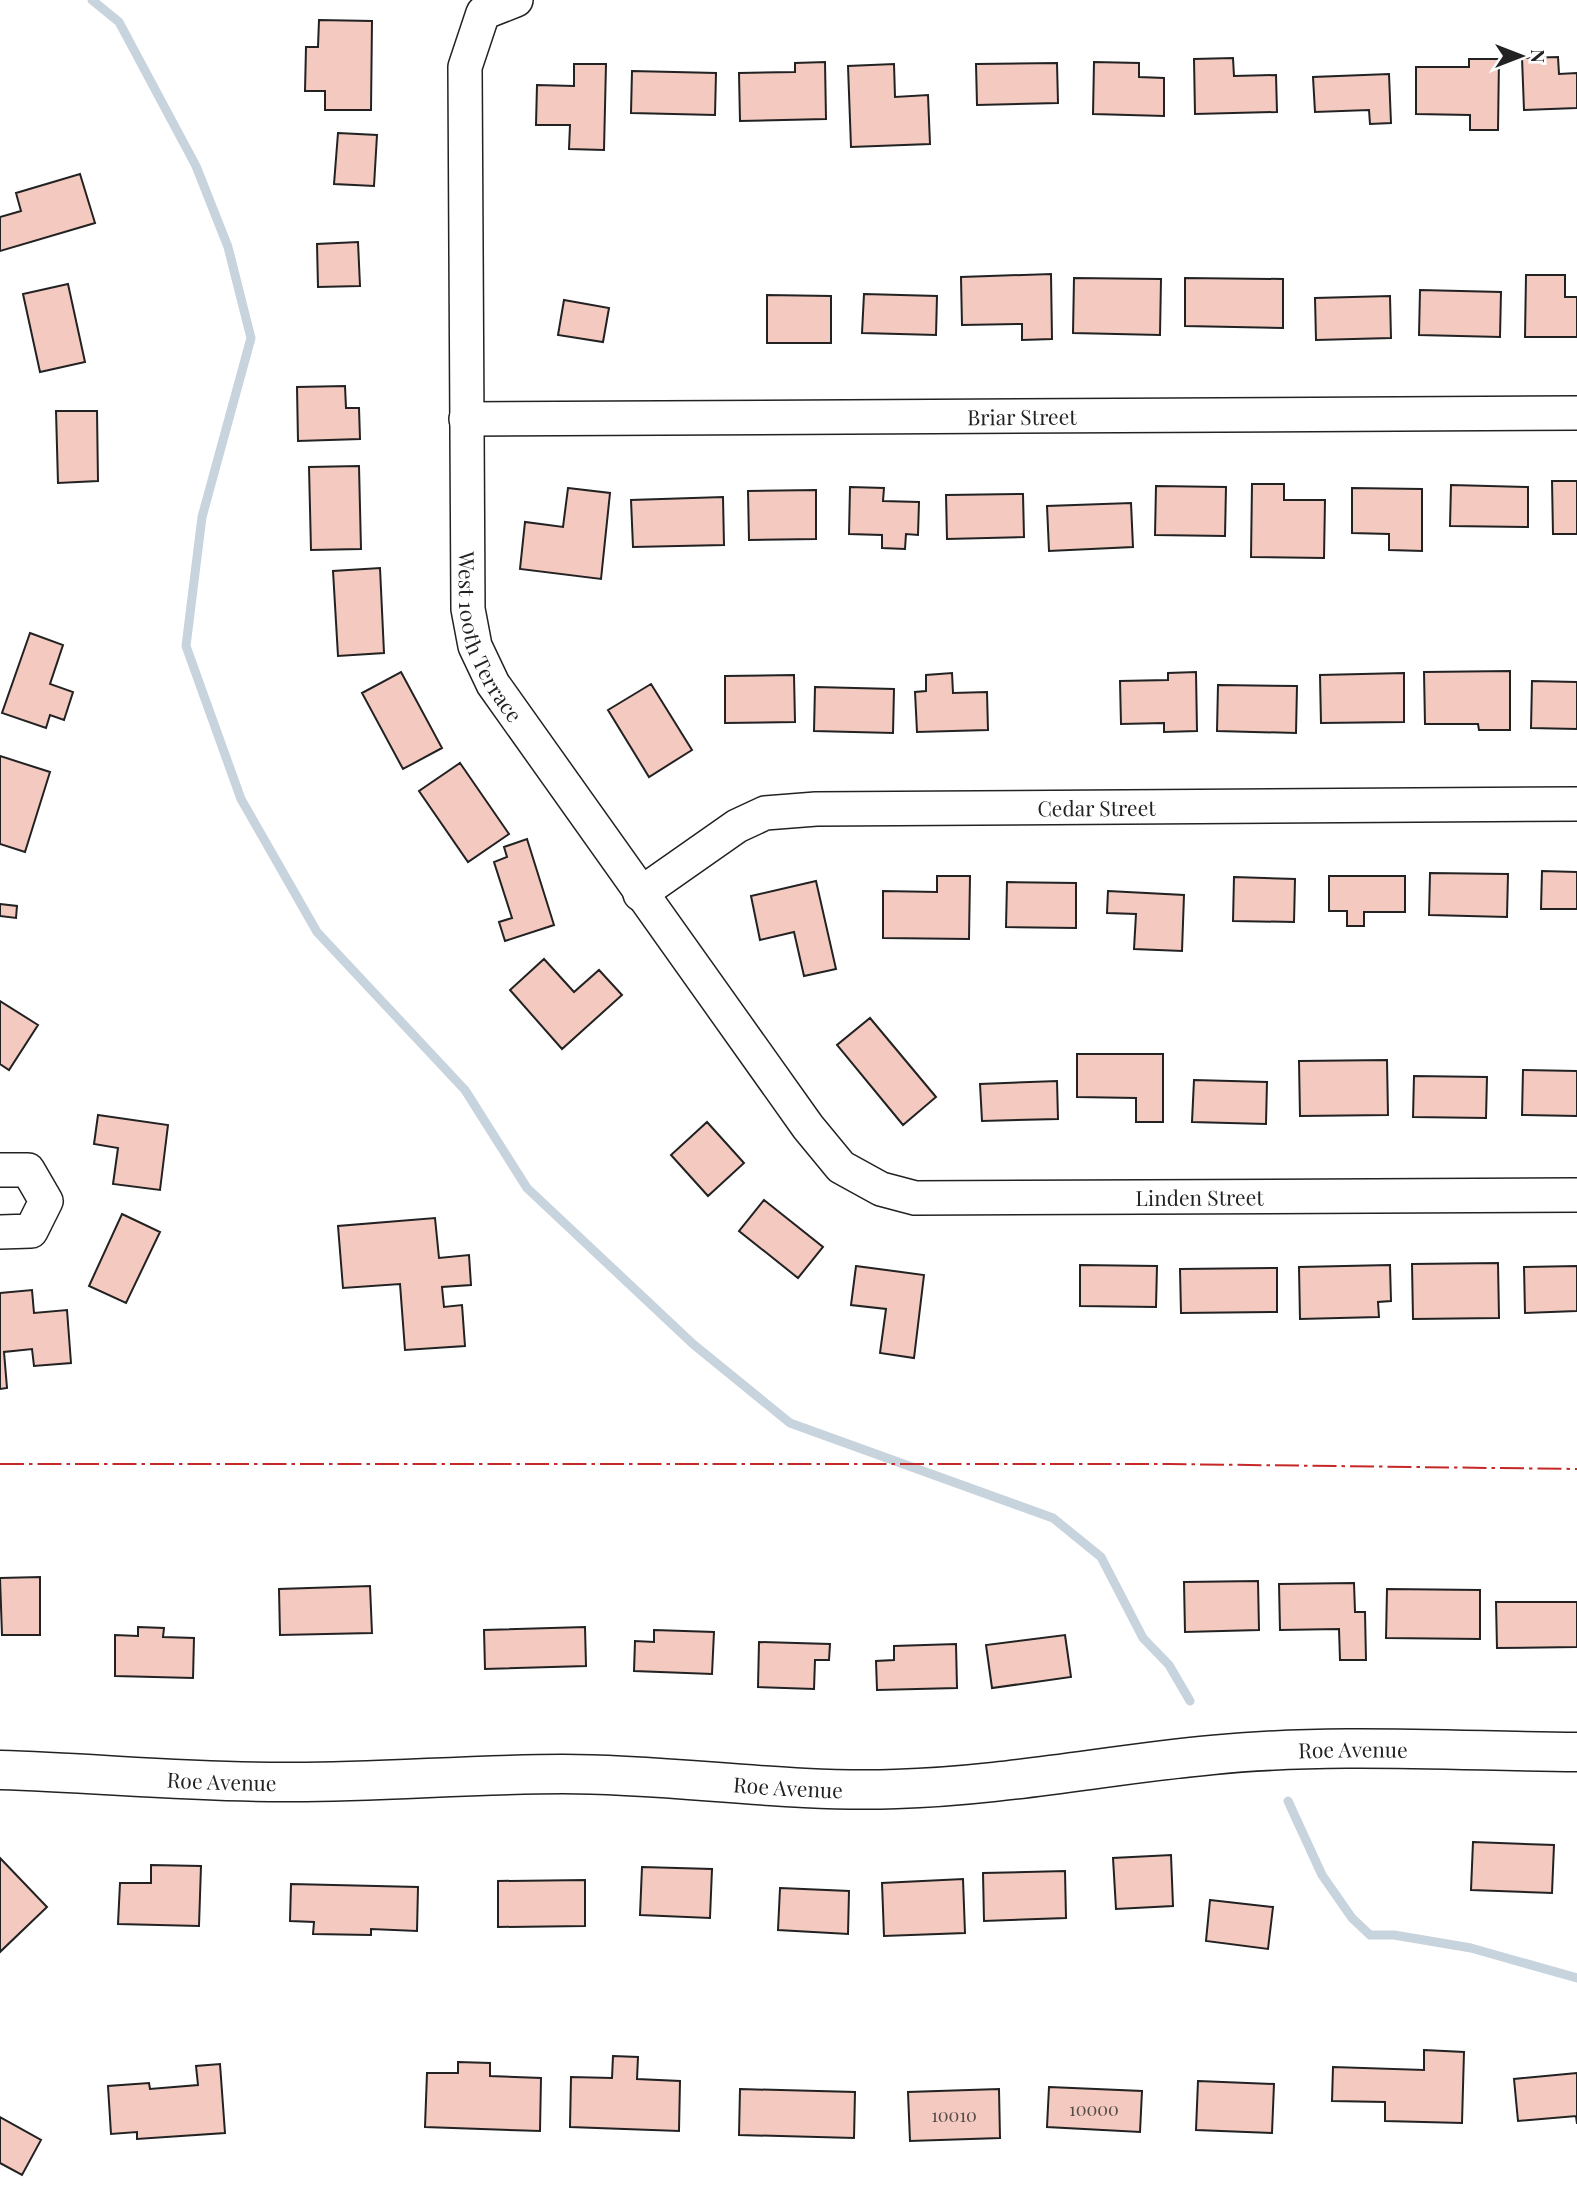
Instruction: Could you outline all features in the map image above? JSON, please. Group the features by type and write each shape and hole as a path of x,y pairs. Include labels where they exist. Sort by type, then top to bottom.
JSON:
{"main road":[{"name":"Roe Avenue","path":"0,1770 164,1779 292,1782 577,1774 892,1790 970,1786 1212,1755 1302,1749 1577,1752"}],"street":[{"name":"West 100th Terrace","path":"516,0 483,13 466,68 468,609 475,646 493,684 640,894 808,1127 833,1157"},
{"name":"Briar Street","path":"466,419 1577,413"},
{"name":"Cedar Street","path":"640,894 737,826 765,813 816,809 1577,804"},
{"name":"Linden Street","path":"833,1157 841,1167 881,1189 915,1198 1577,1195"},
{"path":"0,1170 28,1170 46,1201 31,1231 0,1232"}],"building":[{"path":"319,20 372,21 371,110 325,110 325,91 305,91 306,47 318,47"},
{"path":"1558,57 1559,74 1577,73 1577,108 1524,110 1522,58"},
{"path":"1233,58 1234,76 1276,75 1277,112 1195,114 1194,59"},
{"path":"1469,59 1499,59 1498,130 1470,130 1470,115 1416,114 1416,67 1469,67"},
{"path":"825,62 826,119 740,121 739,73 795,72 795,63"},
{"path":"1094,62 1139,63 1139,77 1164,78 1164,116 1093,114"},
{"path":"1057,63 1058,103 977,105 976,64"},
{"path":"574,64 606,64 604,150 569,149 570,125 536,125 537,85 574,86"},
{"path":"894,64 895,97 928,95 930,144 851,147 848,66"},
{"path":"632,71 716,73 715,115 631,113"},
{"path":"1389,74 1391,123 1370,124 1369,110 1315,112 1313,77"},
{"path":"338,133 377,135 374,186 334,184"},
{"path":"80,174 95,223 0,251 0,217 21,211 16,193"},
{"path":"358,242 360,286 318,287 317,244"},
{"path":"1051,274 1052,339 1022,340 1022,324 962,325 961,277"},
{"path":"1526,275 1565,275 1565,297 1577,297 1577,337 1525,337"},
{"path":"1074,278 1161,279 1160,335 1073,333"},
{"path":"1185,278 1283,279 1283,328 1185,326"},
{"path":"68,284 85,362 40,372 23,294"},
{"path":"1420,290 1501,292 1500,337 1419,335"},
{"path":"864,294 937,296 936,335 862,333"},
{"path":"767,295 831,296 831,343 767,343"},
{"path":"1390,296 1391,338 1316,340 1315,298"},
{"path":"564,300 609,308 603,342 558,335"},
{"path":"345,386 346,408 359,408 360,439 298,441 297,387"},
{"path":"56,411 97,411 98,481 58,483"},
{"path":"359,466 361,549 311,550 309,467"},
{"path":"1552,481 1577,481 1577,534 1553,534"},
{"path":"1252,484 1284,484 1284,500 1325,500 1324,558 1251,557"},
{"path":"1451,485 1528,487 1528,527 1450,526"},
{"path":"1156,486 1226,487 1225,536 1155,535"},
{"path":"850,487 884,488 883,501 919,502 918,535 906,534 905,549 882,548 882,535 849,534"},
{"path":"568,488 610,493 601,579 520,569 525,522 563,527"},
{"path":"1352,488 1422,489 1422,551 1389,550 1389,534 1352,533"},
{"path":"816,490 816,539 749,540 748,491"},
{"path":"1023,494 1024,537 947,539 946,495"},
{"path":"723,497 724,545 633,547 631,500"},
{"path":"1131,503 1133,547 1049,551 1047,506"},
{"path":"380,568 384,653 338,656 333,571"},
{"path":"30,633 63,645 50,684 73,692 64,720 50,715 46,728 2,713"},
{"path":"1510,671 1510,730 1479,730 1478,724 1425,724 1424,672"},
{"path":"401,672 442,748 403,769 362,693"},
{"path":"1196,672 1197,731 1164,732 1164,723 1121,724 1120,681 1168,680 1168,673"},
{"path":"952,673 953,693 987,692 988,730 917,732 915,692 926,691 926,675"},
{"path":"1404,673 1404,722 1321,723 1320,675"},
{"path":"794,675 795,722 725,723 725,676"},
{"path":"1532,681 1577,682 1577,729 1531,728"},
{"path":"651,684 692,750 649,777 608,710"},
{"path":"1218,685 1297,686 1296,733 1217,731"},
{"path":"815,687 894,689 893,733 814,731"},
{"path":"0,756 50,772 25,852 0,844"},
{"path":"460,763 509,834 468,862 419,791"},
{"path":"527,839 554,925 505,941 499,922 512,918 494,862 507,857 504,847"},
{"path":"1542,871 1577,872 1577,909 1541,909"},
{"path":"1430,873 1508,874 1507,917 1429,915"},
{"path":"937,876 970,876 969,939 883,938 883,891 937,892"},
{"path":"1329,876 1405,876 1405,912 1364,912 1364,926 1347,926 1347,911 1329,911"},
{"path":"1234,877 1295,879 1294,922 1233,921"},
{"path":"816,881 836,969 804,976 794,932 760,940 751,896"},
{"path":"1007,882 1076,883 1076,928 1006,927"},
{"path":"1108,891 1184,895 1182,951 1134,949 1136,914 1107,913"},
{"path":"0,904 17,906 16,918 0,916"},
{"path":"544,959 574,992 599,970 622,995 562,1049 510,990"},
{"path":"0,1001 38,1025 9,1070 0,1064"},
{"path":"870,1018 936,1097 903,1125 837,1045"},
{"path":"1077,1054 1163,1054 1163,1122 1136,1122 1136,1098 1077,1097"},
{"path":"1387,1060 1388,1115 1300,1116 1299,1061"},
{"path":"1523,1070 1577,1071 1577,1116 1522,1115"},
{"path":"1414,1076 1487,1077 1486,1118 1413,1117"},
{"path":"1194,1080 1267,1082 1266,1124 1192,1122"},
{"path":"1057,1081 1058,1119 982,1121 980,1084"},
{"path":"98,1115 168,1125 160,1190 113,1184 118,1148 94,1144"},
{"path":"707,1122 744,1163 708,1196 671,1155"},
{"path":"764,1200 823,1247 798,1278 739,1231"},
{"path":"122,1214 160,1232 126,1303 89,1286"},
{"path":"435,1218 439,1258 469,1255 471,1285 442,1287 444,1307 462,1305 465,1346 405,1350 400,1284 343,1288 338,1226"},
{"path":"1498,1263 1499,1318 1413,1319 1412,1264"},
{"path":"1080,1265 1157,1266 1156,1307 1080,1306"},
{"path":"1390,1265 1391,1301 1378,1302 1379,1317 1300,1319 1299,1267"},
{"path":"856,1266 924,1275 914,1358 880,1353 886,1309 851,1305"},
{"path":"1577,1266 1577,1311 1525,1313 1524,1267"},
{"path":"1277,1268 1277,1312 1181,1313 1180,1269"},
{"path":"32,1290 34,1313 67,1310 71,1363 34,1366 32,1349 4,1352 7,1388 0,1389 0,1293"},
{"path":"40,1577 40,1635 2,1635 0,1578"},
{"path":"1258,1581 1259,1630 1185,1632 1184,1582"},
{"path":"1354,1583 1355,1612 1365,1612 1366,1660 1340,1660 1339,1629 1280,1630 1279,1584"},
{"path":"370,1586 372,1633 280,1635 279,1589"},
{"path":"1387,1589 1480,1590 1480,1639 1386,1638"},
{"path":"1496,1602 1577,1602 1577,1647 1497,1648"},
{"path":"138,1627 164,1628 163,1637 194,1638 193,1678 115,1676 115,1635 138,1636"},
{"path":"585,1627 586,1666 485,1669 484,1630"},
{"path":"654,1630 714,1632 712,1674 634,1671 635,1641 654,1642"},
{"path":"1065,1635 1071,1677 992,1688 986,1645"},
{"path":"759,1642 830,1644 829,1660 815,1660 814,1689 758,1687"},
{"path":"956,1644 957,1688 877,1690 876,1661 894,1660 894,1646"},
{"path":"1473,1842 1554,1845 1552,1893 1471,1890"},
{"path":"1171,1855 1173,1906 1116,1909 1113,1858"},
{"path":"0,1858 47,1907 0,1952"},
{"path":"151,1865 201,1866 199,1926 118,1924 120,1883 151,1883"},
{"path":"642,1867 712,1869 710,1918 640,1915"},
{"path":"1065,1871 1066,1918 984,1921 983,1873"},
{"path":"963,1879 965,1933 884,1936 882,1883"},
{"path":"585,1880 585,1926 498,1927 498,1881"},
{"path":"291,1884 418,1887 417,1931 371,1929 371,1935 313,1934 314,1922 290,1921"},
{"path":"780,1888 849,1891 848,1934 778,1930"},
{"path":"1210,1900 1273,1907 1268,1949 1206,1941"},
{"path":"1424,2050 1464,2052 1462,2123 1385,2121 1385,2102 1332,2101 1333,2067 1424,2070"},
{"path":"613,2056 638,2057 637,2079 680,2081 679,2131 570,2127 571,2077 612,2078"},
{"path":"458,2062 490,2063 490,2076 541,2078 540,2131 425,2127 427,2073 458,2073"},
{"path":"220,2064 225,2133 137,2139 137,2132 111,2134 108,2086 149,2083 150,2089 198,2085 196,2066"},
{"path":"1577,2073 1577,2124 1576,2116 1518,2121 1514,2079"},
{"path":"1198,2081 1274,2084 1272,2133 1196,2130"},
{"path":"1049,2087 1142,2091 1140,2132 1047,2127"},
{"path":"740,2089 855,2092 854,2138 739,2135"},
{"path":"999,2089 1000,2138 910,2141 908,2092"},
{"path":"0,2117 41,2140 22,2175 0,2163"}],"waterway":[{"path":"92,0 119,22 196,166 228,247 251,338 202,517 186,646 241,799 317,932 465,1090 527,1188 693,1344 790,1423 1053,1518 1101,1557 1143,1638 1169,1665 1190,1701"},
{"path":"1288,1801 1322,1875 1352,1918 1370,1935 1394,1935 1471,1948 1577,1978"}],"power":[{"path":"0,1464 1169,1464 1577,1469"}]}
